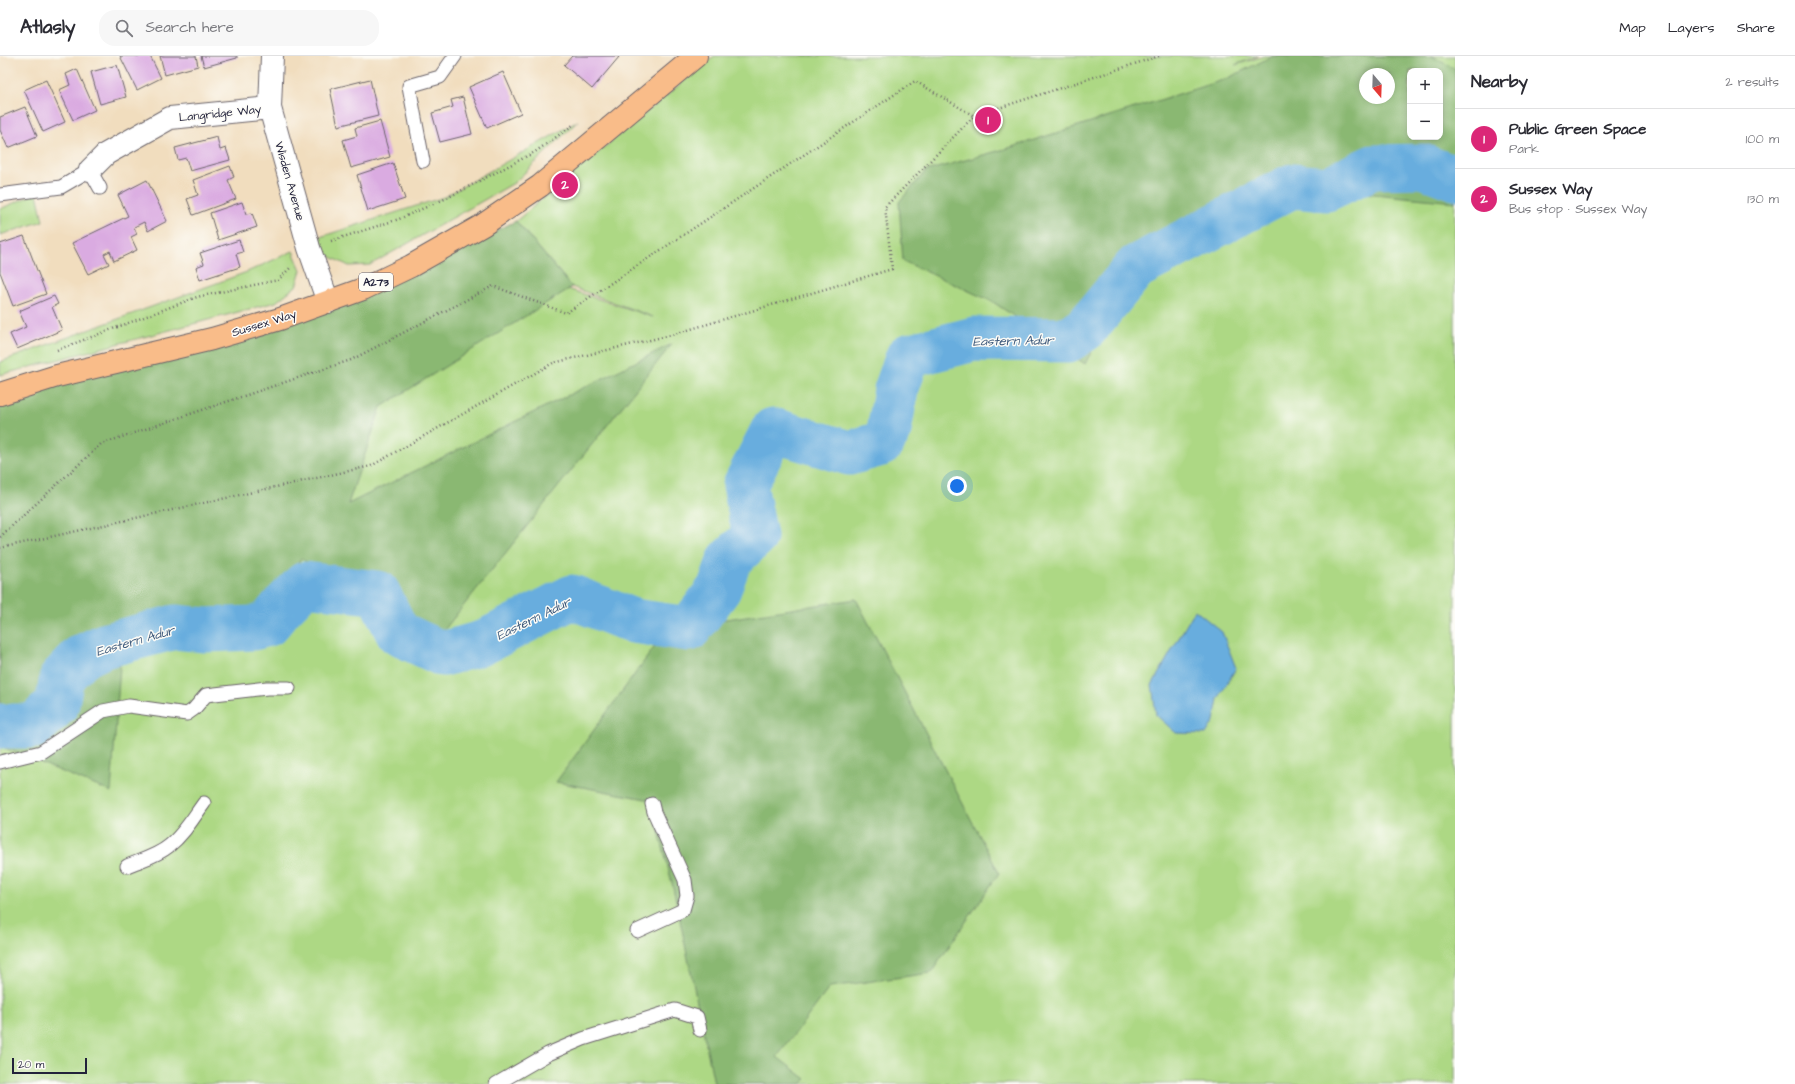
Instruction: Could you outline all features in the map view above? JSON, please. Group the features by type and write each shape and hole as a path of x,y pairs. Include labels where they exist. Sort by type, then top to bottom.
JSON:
{"main road":[{"name":"Sussex Way","path":"0,394 57,376 212,339 280,319 363,289 411,266 483,225 540,186 696,56"}],"street":[{"name":"Wisden Avenue","path":"272,56 270,108 309,248 328,302"},
{"name":"Langridge Way","path":"95,179 106,154 170,118 270,108"}],"lane":[{"path":"423,161 409,86 440,77 456,56"},
{"path":"0,195 61,187 95,179"},
{"path":"0,762 41,752 103,711 129,706 187,714 194,709 206,695 267,688 289,688"},
{"path":"127,866 157,854 168,847 183,833 204,803"},
{"path":"638,931 683,910 687,896 685,880 654,812 652,804"},
{"path":"496,1084 548,1054 583,1039 675,1010 697,1017 700,1030"}],"path":[{"path":"0,548 371,466 553,363 671,335 892,269 885,207 974,116 1159,56"},
{"path":"0,537 101,444 352,360 493,286 566,313 915,81 974,116"},
{"path":"52,352 197,296 278,280 290,269 299,252 399,219 447,198 535,152 578,121"}],"green space":[{"path":"714,56 1258,56 1235,65 1264,56 1455,56 1455,1084 0,1084 0,577 562,287 653,317 572,287 516,221"},
{"path":"1273,56 1432,56 1455,69 1455,202 1292,186 1136,267 1085,364 993,302 903,261 899,202 926,171 1012,147 1226,79"},
{"path":"578,121 514,183 370,265 349,266 325,254 320,237 444,197"},
{"path":"37,193 43,221 0,235 0,209"},
{"path":"516,221 572,287 381,407 348,504 672,344 425,654 301,558 261,639 121,652 111,792 0,746 0,400 357,297"},
{"path":"293,251 301,270 296,286 276,302 0,375 0,362 247,272"},
{"path":"856,599 999,873 931,973 830,987 777,1057 806,1079 801,1084 717,1084 714,1083 673,887 651,800 556,782 664,634 675,627"}],"water":[{"path":"1195,610 1222,632 1236,668 1218,699 1214,721 1206,734 1176,733 1156,715 1152,685"}],"building":[{"path":"120,56 150,56 161,78 137,90"},
{"path":"160,56 196,56 198,66 165,75"},
{"path":"201,56 237,56 237,58 204,67"},
{"path":"572,56 619,57 592,89 564,65"},
{"path":"117,65 126,97 100,104 91,72"},
{"path":"77,69 95,110 73,120 59,90 70,85 66,74"},
{"path":"503,72 521,113 487,128 469,87"},
{"path":"370,79 378,116 338,126 330,89"},
{"path":"46,80 65,122 43,132 24,90"},
{"path":"463,97 472,134 440,142 432,113 453,107 451,100"},
{"path":"25,107 37,136 8,148 0,130 0,117"},
{"path":"380,121 390,157 351,168 343,140 357,136 355,128"},
{"path":"217,137 220,150 226,148 230,160 190,171 186,158 178,160 175,148"},
{"path":"393,163 405,199 368,211 357,175"},
{"path":"230,166 234,177 228,180 236,199 193,215 187,199 198,195 193,180"},
{"path":"147,180 167,221 148,231 144,222 134,227 137,234 131,237 137,250 114,261 110,251 104,254 109,264 88,274 72,243 128,216 118,195"},
{"path":"242,202 246,214 252,213 257,227 218,240 210,213"},
{"path":"24,236 46,294 13,306 0,272 0,244"},
{"path":"239,240 243,252 236,254 240,267 200,280 196,267 204,264 200,253"},
{"path":"54,296 58,304 52,307 62,330 17,349 10,334 26,327 19,311"}],"waterway":[{"name":"Eastern Adur","path":"0,726 34,726 57,704 62,677 81,657 104,646 175,627 205,630 253,628 268,624 283,606 305,584 378,593 398,633 443,654 482,643 572,597 633,621 689,629 719,589 730,559 755,536 745,485 773,430 849,453 881,444 889,431 896,390 908,356 974,339 1068,340 1085,329 1136,267 1292,186 1327,189 1373,167 1423,166 1455,178"}],"place":[{"name":"Public Green Space","path":"988,120"},
{"name":"Sussex Way","path":"565,185"}]}
